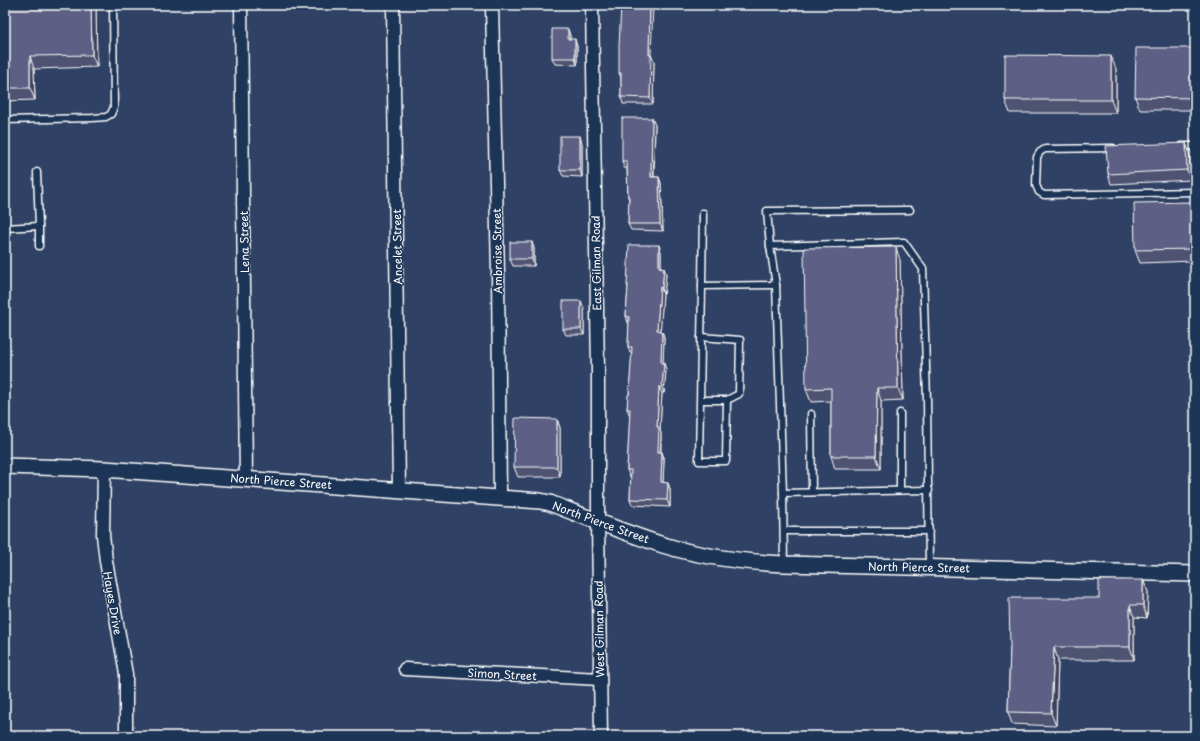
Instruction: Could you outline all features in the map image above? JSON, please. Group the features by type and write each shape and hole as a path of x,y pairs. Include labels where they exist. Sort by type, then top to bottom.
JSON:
{"street":[{"name":"Lena Street","path":"241,5 246,479"},
{"name":"Ancelet Street","path":"393,5 399,490"},
{"name":"Ambroise Street","path":"492,5 500,497"},
{"name":"East Gilman Road","path":"592,5 598,371 598,522"},
{"name":"North Pierce Street","path":"5,466 104,469 500,497 545,502 663,545 698,554 736,561 784,564 1195,574"},
{"name":"Hayes Drive","path":"104,469 103,536 126,674 126,736"},
{"name":"West Gilman Road","path":"598,522 601,736"},
{"name":"Simon Street","path":"405,669 600,679"}],"lane":[{"path":"5,120 92,118 106,117 111,114 114,107 113,5"},
{"path":"1171,146 1195,146"},
{"path":"1116,148 1045,149 1040,152 1037,157 1036,185 1039,192 1044,195 1195,192"},
{"path":"37,172 39,246"},
{"path":"784,564 776,285 770,246 768,210 910,210"},
{"path":"703,213 699,461 726,461 727,400"},
{"path":"5,228 39,226"},
{"path":"770,246 904,242 923,269 929,490 929,567"},
{"path":"702,286 776,285"},
{"path":"701,400 727,400 739,394 740,340 702,337"},
{"path":"900,413 900,490"},
{"path":"811,414 812,492"},
{"path":"783,492 929,490"},
{"path":"784,531 929,531"}],"building":[{"path":"5,5 91,5 92,55 30,56 30,88 5,88"},
{"path":"621,5 650,5 650,98 621,97 619,46"},
{"path":"552,29 568,29 568,39 575,39 575,58 552,58"},
{"path":"1136,48 1195,48 1195,98 1135,97"},
{"path":"1005,55 1111,56 1111,100 1005,100"},
{"path":"622,118 652,118 651,177 659,177 660,224 628,224 629,197 627,161 622,161"},
{"path":"560,136 580,136 580,170 560,170"},
{"path":"1186,143 1187,170 1108,174 1106,146"},
{"path":"1195,202 1195,249 1135,250 1134,203"},
{"path":"510,242 532,242 532,259 510,259"},
{"path":"629,245 659,245 659,267 664,268 662,288 660,287 657,330 662,331 661,363 664,363 662,387 659,387 657,427 659,427 658,452 662,452 661,482 668,483 667,500 630,499 631,470 627,470 630,409 627,409 632,347 628,347 629,317 626,316"},
{"path":"896,247 898,388 877,388 876,456 831,456 831,388 806,389 804,248"},
{"path":"563,301 581,301 581,329 563,329"},
{"path":"515,418 557,419 557,467 514,467"},
{"path":"1099,580 1143,580 1143,605 1130,605 1130,647 1054,647 1051,713 1008,712 1010,647 1009,598 1099,598"}]}
